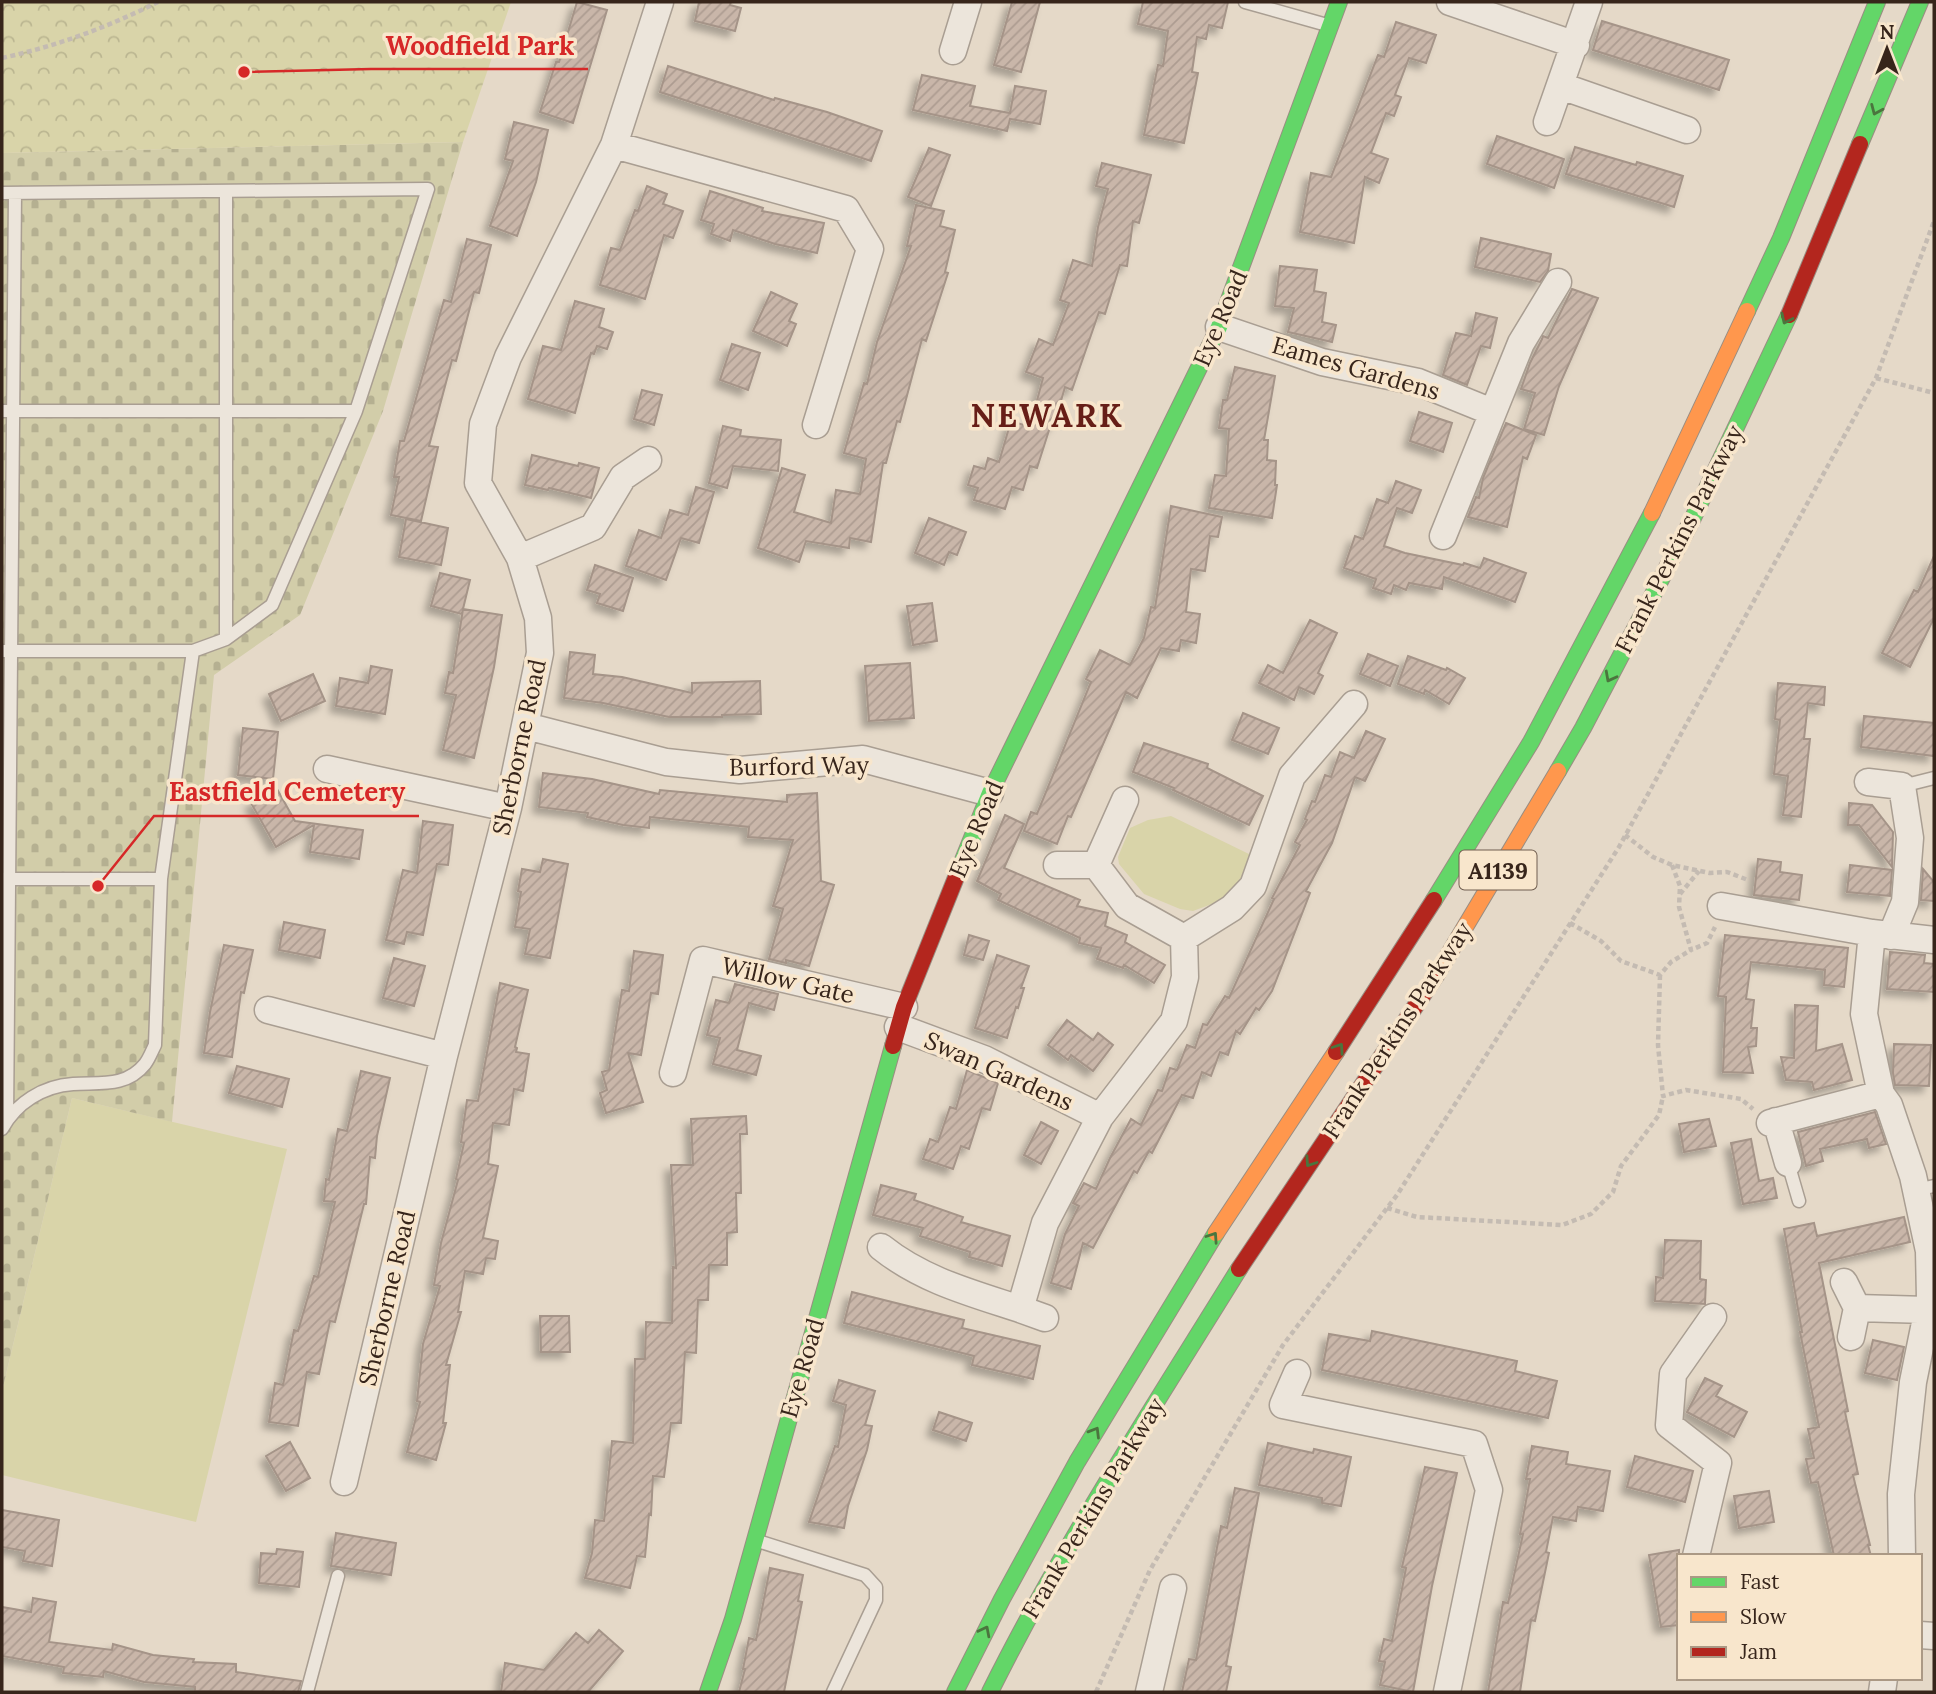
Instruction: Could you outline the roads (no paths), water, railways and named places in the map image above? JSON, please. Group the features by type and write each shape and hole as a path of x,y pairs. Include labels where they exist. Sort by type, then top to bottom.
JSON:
{"main road":[{"name":"Eye Road","path":"708,1692 733,1619 901,1017 990,793 1219,327 1339,2"},
{"name":"Frank Perkins Parkway","path":"955,1692 1077,1462 1199,1260 1396,961 1531,743 1642,535 1781,238 1877,2"},
{"name":"Frank Perkins Parkway","path":"990,1692 1028,1615 1107,1481 1259,1237 1426,992 1583,728 1692,520 1788,317 1920,2"}],"street":[{"name":"Sherborne Road","path":"344,1482 444,1056 508,808 540,653 538,618 520,558 478,483 484,424 508,357 614,145 660,2"},
{"path":"953,51 968,2"},
{"path":"1450,2 1576,45"},
{"path":"1547,122 1589,2"},
{"path":"1561,86 1687,130"},
{"path":"614,145 846,209 870,249 816,425"},
{"path":"1443,536 1521,343 1558,282"},
{"name":"Eames Gardens","path":"1219,327 1322,362 1418,382 1492,412"},
{"path":"520,558 593,527 622,477 648,460"},
{"path":"1096,865 1127,906 1184,939 1232,908 1253,886 1292,776 1354,704"},
{"name":"Burford Way","path":"526,726 666,762 740,770 863,759 990,793"},
{"path":"327,769 508,808"},
{"path":"1868,782 1902,786 1910,838 1905,902 1882,934 1864,1014 1881,1094 1889,1105 1925,1188 1929,1251 1930,1298 1927,1310 1924,1382 1901,1494 1902,1554"},
{"path":"1096,865 1125,800"},
{"path":"1057,865 1096,865"},
{"path":"1721,906 1882,934 1934,940"},
{"name":"Swan Gardens","path":"1020,1308 1045,1223 1100,1117 1174,1021 1185,977 1184,939"},
{"name":"Willow Gate","path":"673,1073 703,960 901,1017"},
{"path":"268,1010 444,1056"},
{"name":"Swan Gardens","path":"901,1017 1100,1117"},
{"path":"1788,1163 1773,1122 1881,1094"},
{"path":"881,1247 899,1261 955,1289 1045,1318"},
{"path":"1844,1282 1857,1308 1851,1337"},
{"path":"1857,1308 1927,1310"},
{"path":"1696,1554 1718,1463 1669,1425 1673,1374 1713,1317"},
{"path":"1297,1373 1283,1405 1474,1444 1489,1490 1447,1692"},
{"path":"1149,1692 1173,1588"}],"lane":[{"path":"1245,2 1330,27"},
{"path":"2,192 428,189 356,411 272,605 226,639 192,651 7,651"},
{"path":"226,191 226,639"},
{"path":"4,1125 8,411 15,192"},
{"path":"8,411 356,411"},
{"path":"4,1125 24,1101 44,1090 72,1084 103,1085 125,1079 144,1065 155,1045 160,879 192,651"},
{"path":"1902,786 1934,778"},
{"path":"6,879 160,879"},
{"path":"1788,1163 1800,1201"},
{"path":"754,1540 865,1575 876,1587 876,1600 833,1692"},
{"path":"307,1692 338,1576"}],"place":[{"name":"Woodfield Park","path":"244,72"},
{"name":"Eastfield Cemetery","path":"98,886"}],"district":[{"name":"NEWARK","path":"1047,415"}]}
